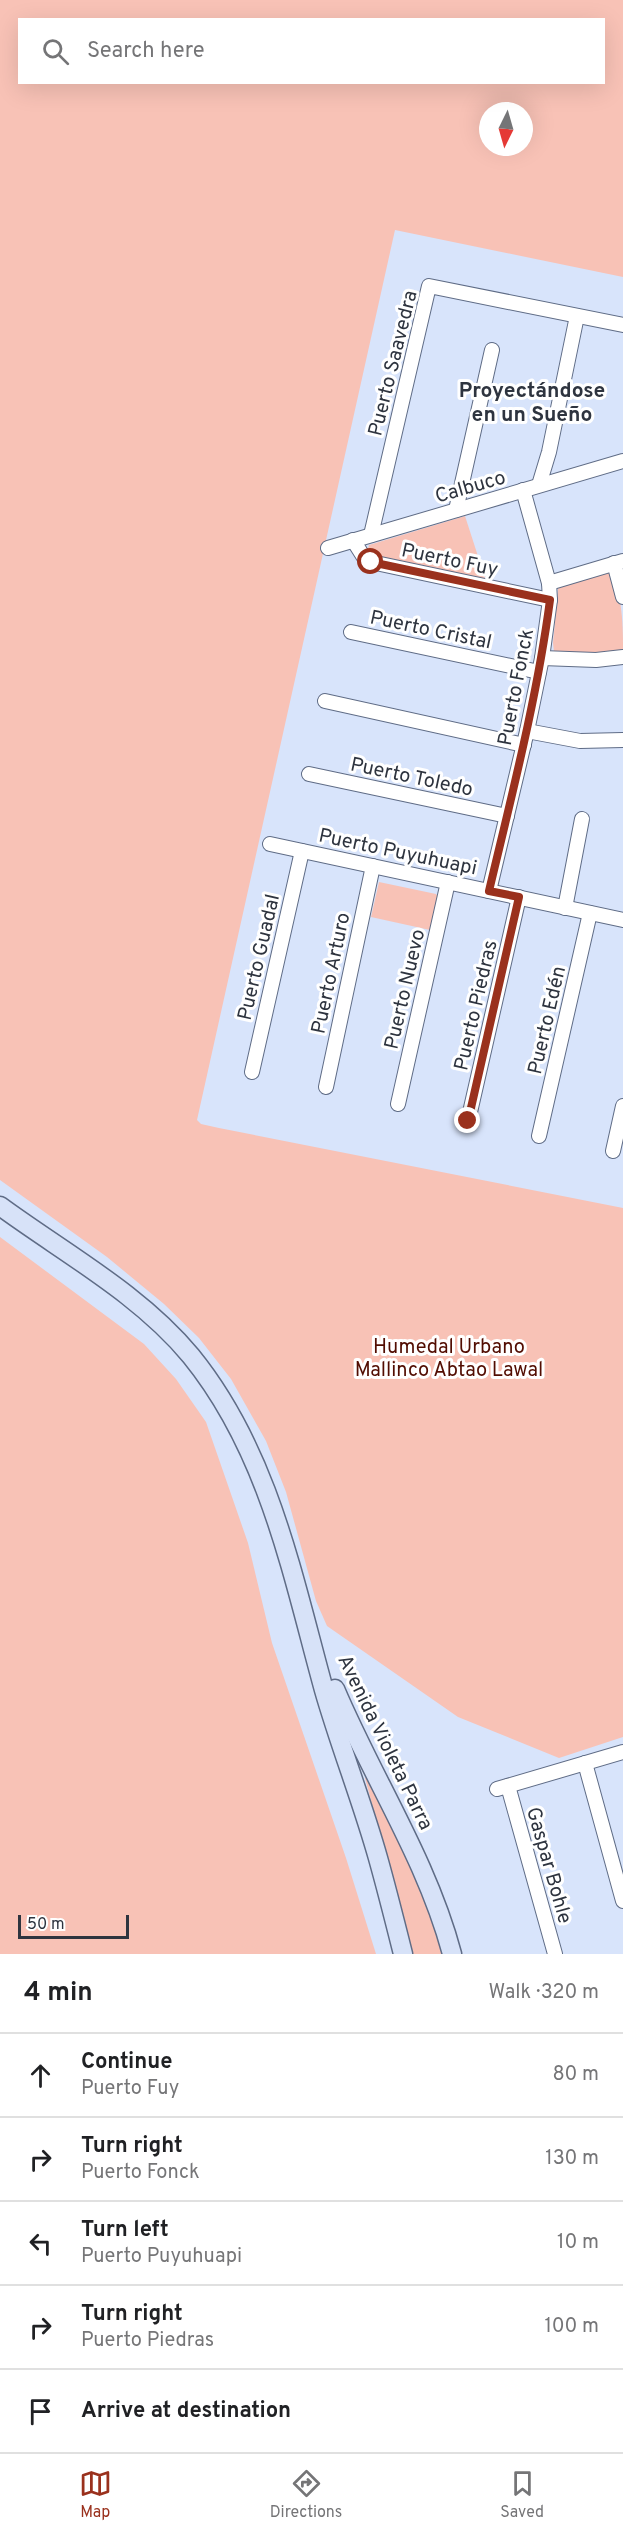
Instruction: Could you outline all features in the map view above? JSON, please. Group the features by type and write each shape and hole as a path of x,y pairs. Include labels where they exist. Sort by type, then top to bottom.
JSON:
{"main road":[{"path":"0,1206 122,1292 170,1334 207,1377 237,1422 258,1466 315,1647"},
{"name":"Avenida Violeta Parra","path":"315,1647 324,1689 378,1857 403,1954"},
{"name":"Avenida Violeta Parra","path":"315,1647 360,1746 416,1852 435,1897 452,1954"}],"street":[{"name":"Puerto Saavedra","path":"371,535 429,286 623,325"},
{"path":"539,485 549,452 577,315"},
{"path":"456,510 492,350"},
{"name":"Calbuco","path":"328,548 623,461"},
{"name":"Puerto Fonck","path":"489,891 526,738 542,658 550,600 549,583 523,490"},
{"name":"Puerto Fuy","path":"353,540 365,559 371,562 550,600"},
{"path":"549,583 619,562 623,597"},
{"name":"Puerto Cristal","path":"351,632 539,672"},
{"path":"542,658 596,660 623,657"},
{"path":"325,701 526,738 580,741 623,740"},
{"name":"Puerto Toledo","path":"309,774 507,816"},
{"path":"566,908 582,819"},
{"name":"Puerto Puyuhuapi","path":"270,844 623,920"},
{"name":"Puerto Guadal","path":"252,1072 302,851"},
{"name":"Puerto Arturo","path":"326,1087 373,866"},
{"name":"Puerto Nuevo","path":"398,1104 448,882"},
{"name":"Puerto Piedras","path":"468,1121 519,897"},
{"name":"Puerto Edén","path":"539,1136 590,913"},
{"path":"613,1151 623,1106"},
{"path":"623,1752 585,1763 623,1900"},
{"name":"Gaspar Bohle","path":"555,1954 502,1788 585,1763"}],"green space":[{"name":"Humedal Urbano Mallinco Abtao Lawal","path":"0,0 623,0 623,277 395,230 197,1120 201,1124 219,1128 623,1208 623,1737 559,1758 458,1717 327,1626 316,1601 286,1492 266,1441 231,1379 199,1338 164,1304 107,1257 0,1180"},
{"path":"465,516 486,581 379,560 367,552 369,545"},
{"path":"609,571 620,599 623,653 613,655 554,652 560,585"},
{"path":"379,882 436,894 438,897 430,930 371,917"},
{"path":"0,1237 144,1344 176,1379 206,1422 248,1543 272,1643 346,1858 376,1954 0,1954"},
{"path":"365,1778 368,1778 397,1828 445,1954 412,1954"}],"district":[{"name":"Proyectándose en un Sueño","path":"532,402"}],"route":[{"path":"371,562 550,600 542,658 527,731 489,891 519,897 468,1121"}]}
